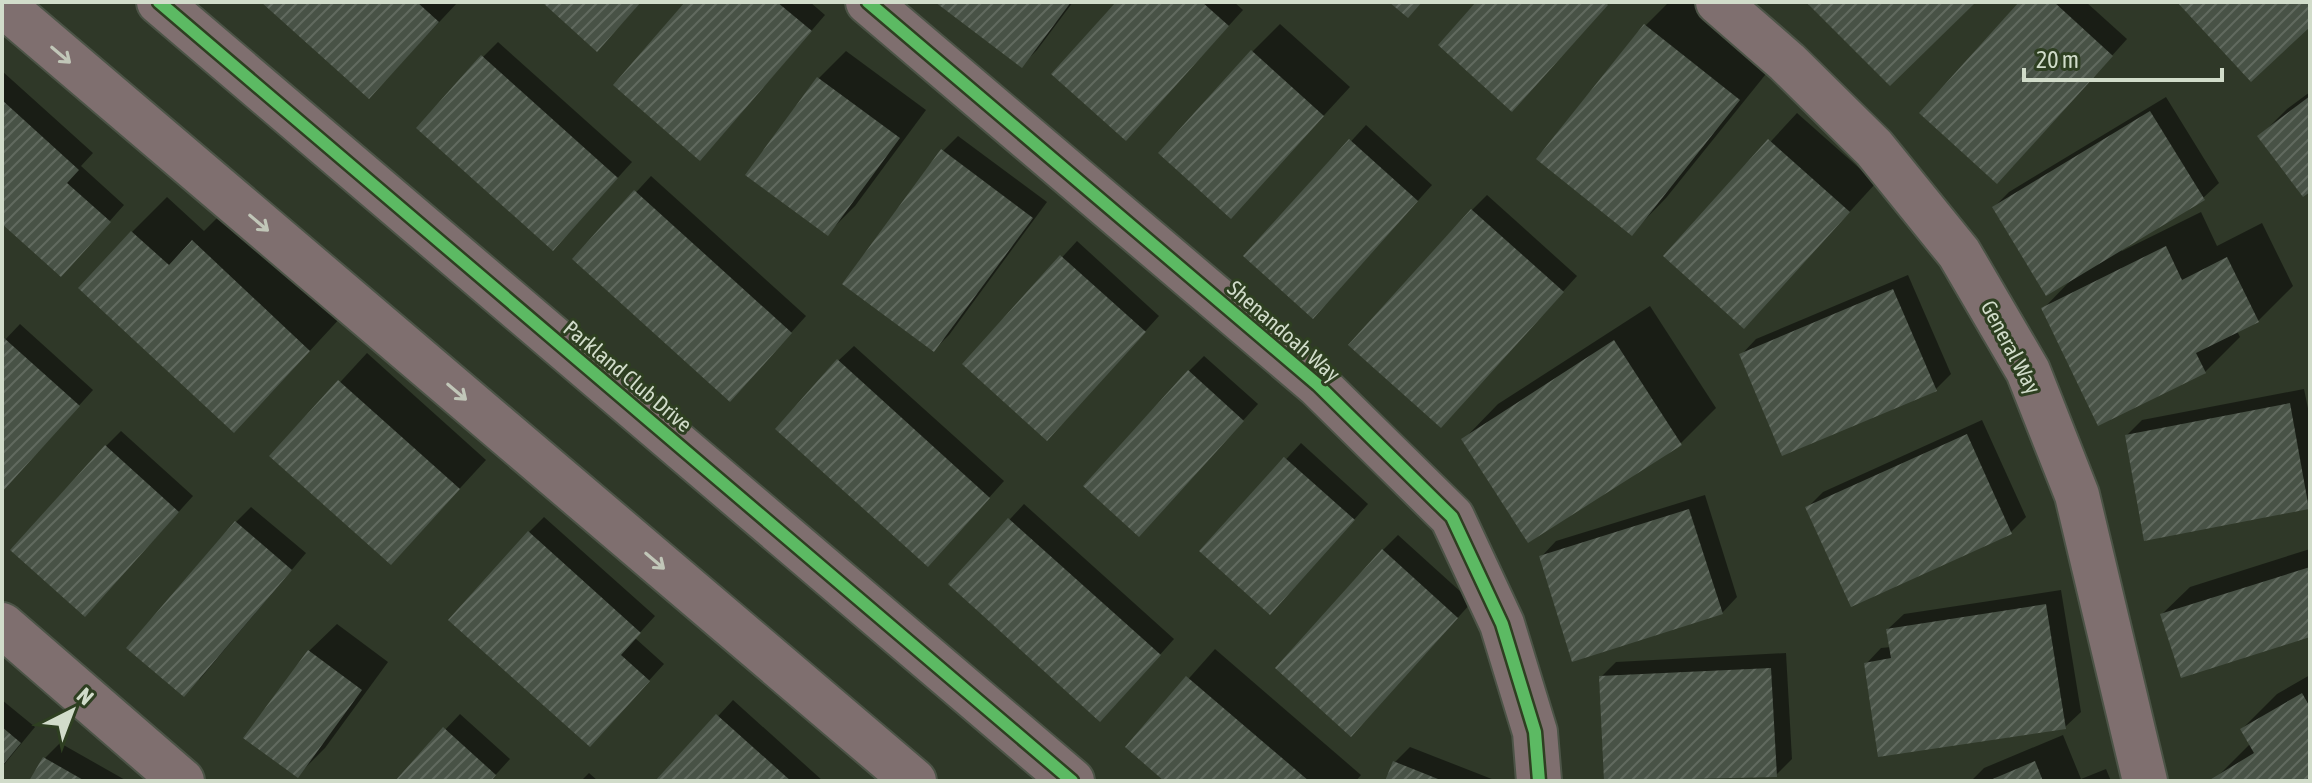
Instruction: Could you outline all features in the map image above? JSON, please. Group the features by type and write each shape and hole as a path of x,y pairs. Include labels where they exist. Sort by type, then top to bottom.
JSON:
{"street":[{"name":"Parkland Club Drive","path":"159,2 1072,781"},
{"name":"Shenandoah Way","path":"868,2 1318,385 1452,517 1502,624 1535,732 1539,781"},
{"name":"General Way","path":"1718,2 1787,62 1874,148 1959,253 2028,371 2077,495 2145,781"},
{"path":"2,4 914,781"},
{"path":"2,625 182,781"}],"building":[{"path":"261,2 417,2 439,22 369,99"},
{"path":"542,2 641,2 597,52"},
{"path":"685,2 777,2 812,31 700,161 613,85"},
{"path":"935,2 1071,2 1022,68"},
{"path":"1116,2 1202,2 1229,26 1126,141 1051,74"},
{"path":"1389,2 1422,2 1408,18"},
{"path":"1476,2 1605,2 1608,5 1512,112 1438,45"},
{"path":"1806,2 1976,2 1890,86"},
{"path":"2019,2 2054,2 2113,56 1997,184 1919,113"},
{"path":"2177,2 2310,2 2310,27 2251,82"},
{"path":"1644,24 1740,100 1632,236 1536,159"},
{"path":"1251,50 1324,116 1231,219 1158,153"},
{"path":"481,55 618,178 553,251 416,128"},
{"path":"817,77 900,138 828,236 745,175"},
{"path":"2310,96 2310,192 2303,197 2257,136"},
{"path":"2,100 79,170 67,183 111,222 61,277 2,224"},
{"path":"2150,111 2205,200 2046,296 1992,207"},
{"path":"1349,139 1418,201 1313,319 1243,256"},
{"path":"1768,139 1850,212 1744,329 1663,256"},
{"path":"941,149 1033,218 934,352 842,284"},
{"path":"634,190 792,333 730,402 572,259"},
{"path":"1471,209 1564,292 1441,428 1348,345"},
{"path":"131,231 169,265 192,240 310,351 234,433 78,288"},
{"path":"2166,246 2182,280 2227,257 2259,322 2196,353 2206,373 2098,426 2041,308"},
{"path":"1060,255 1146,332 1047,441 962,364"},
{"path":"1893,289 1937,391 1782,456 1739,354"},
{"path":"4,338 80,406 2,492 2,340"},
{"path":"1614,340 1682,445 1528,543 1461,439"},
{"path":"837,359 990,498 928,567 775,429"},
{"path":"1188,370 1244,421 1139,537 1083,486"},
{"path":"338,380 460,489 391,565 269,456"},
{"path":"2290,403 2309,509 2144,541 2125,435"},
{"path":"1967,434 2012,534 1851,607 1805,507"},
{"path":"105,445 179,512 85,617 10,550"},
{"path":"1284,457 1355,520 1270,615 1199,551"},
{"path":"1689,509 1723,614 1572,662 1539,556"},
{"path":"1008,518 1161,655 1100,722 948,584"},
{"path":"235,521 292,570 184,697 126,648"},
{"path":"528,531 641,633 621,655 650,681 590,747 448,620"},
{"path":"1382,549 1458,618 1351,737 1275,668"},
{"path":"2310,567 2310,637 2181,678 2160,614"},
{"path":"2046,604 2066,729 1878,757 1864,663 1891,658 1886,629"},
{"path":"308,650 362,690 298,778 243,738"},
{"path":"1771,668 1777,777 1604,781 1599,676"},
{"path":"1186,676 1309,781 1164,781 1125,747"},
{"path":"2302,693 2310,707 2310,781 2208,781 2254,753 2240,729"},
{"path":"716,714 791,781 655,781"},
{"path":"2,727 21,743 2,766"},
{"path":"443,727 496,775 491,781 395,781"},
{"path":"43,757 85,781 29,781"},
{"path":"1393,761 1443,781 1385,781"},
{"path":"2035,761 2043,781 1988,781"}],"cycle path":[{"path":"159,2 1072,781"},
{"path":"868,2 1318,385 1452,517 1502,624 1535,732 1539,781"}]}
